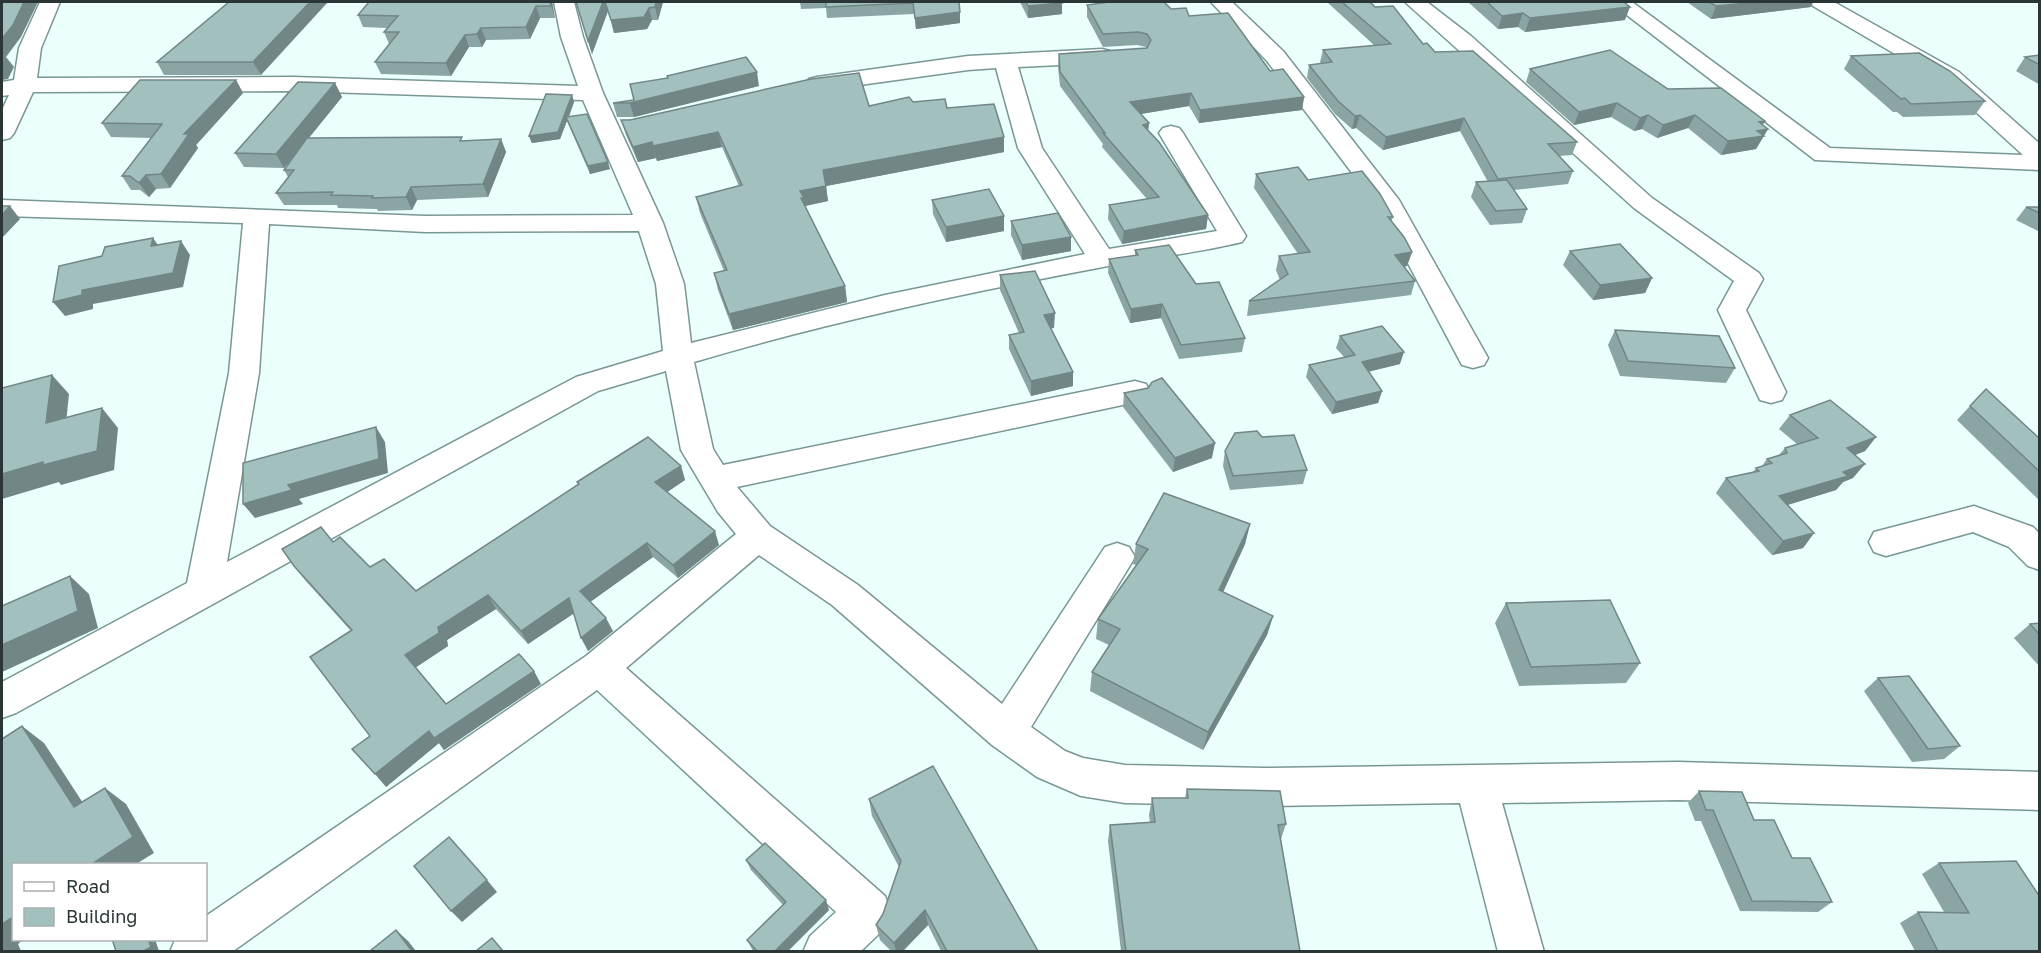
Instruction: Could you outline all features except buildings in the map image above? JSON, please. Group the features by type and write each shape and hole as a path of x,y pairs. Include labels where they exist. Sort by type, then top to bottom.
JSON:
{"street":[{"path":"2,133 24,85 30,48 50,2"},
{"path":"564,2 572,37 592,93 650,223 670,284 678,356 697,450 730,503 758,536 845,595 1006,732 1051,764 1081,777 1125,784 1276,786 1678,782 1862,784 2040,791"},
{"path":"1221,2 1275,56 1390,205 1473,358"},
{"path":"1414,2 1463,41 1643,203 1749,279 1732,310 1771,392"},
{"path":"1620,2 1824,155 2040,163"},
{"path":"1820,2 1951,77 2040,157"},
{"path":"792,88 842,79 968,63 1126,54"},
{"path":"1005,62 1030,148 1102,260"},
{"path":"2,89 24,85 292,84 592,93"},
{"path":"2,701 587,384 678,356 885,304 1233,236 1171,133"},
{"path":"2,208 425,224 650,223"},
{"path":"204,590 244,373 257,216"},
{"path":"715,479 1135,392"},
{"path":"1886,542 1974,519 2033,544"},
{"path":"193,951 599,668 758,536"},
{"path":"1006,732 1117,557"},
{"path":"599,668 869,912 826,951"},
{"path":"1476,784 1521,951"}]}
